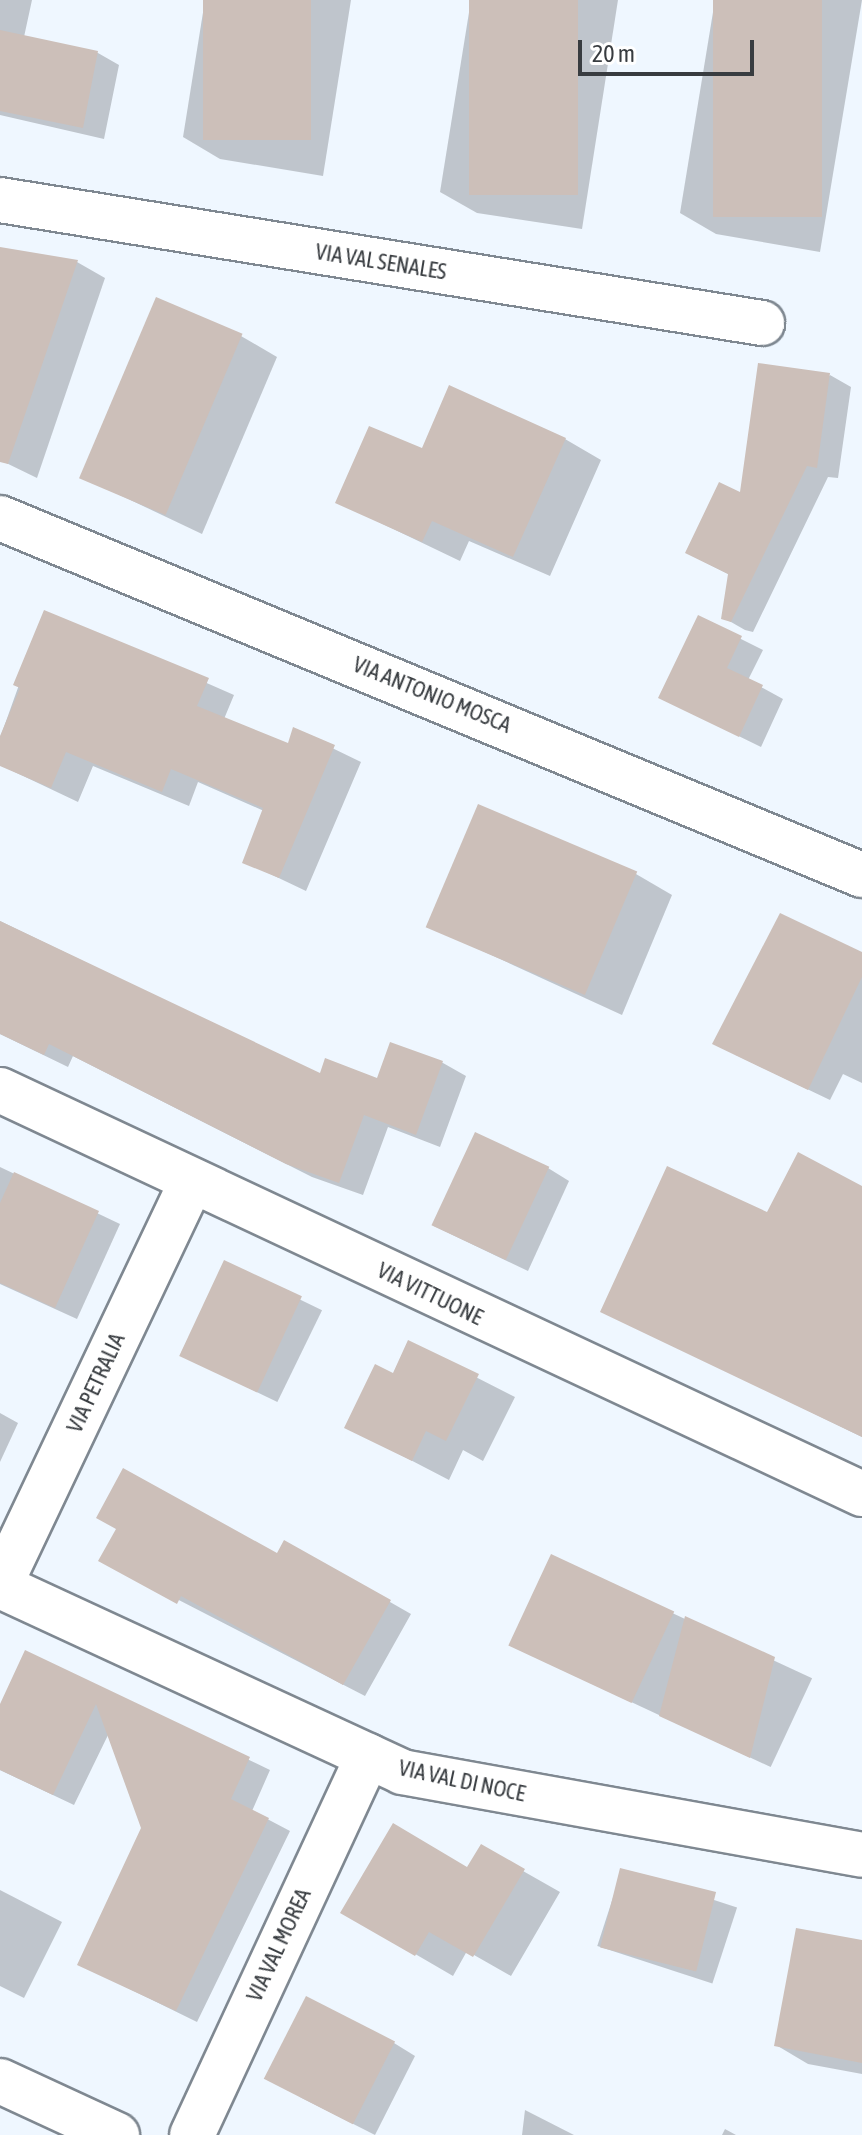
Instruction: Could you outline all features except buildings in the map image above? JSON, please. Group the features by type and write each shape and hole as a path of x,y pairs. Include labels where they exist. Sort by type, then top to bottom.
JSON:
{"street":[{"name":"VIA VAL SENALES","path":"0,200 762,323"},
{"name":"VIA ANTONIO MOSCA","path":"0,518 862,875"},
{"name":"VIA VITTUONE","path":"0,1090 862,1494"},
{"name":"VIA PETRALIA","path":"0,1586 192,1181"},
{"name":"VIA VAL DI NOCE","path":"0,1586 402,1772 862,1855"},
{"name":"VIA VAL MOREA","path":"192,2135 368,1756"},
{"path":"0,2081 117,2135"}]}
